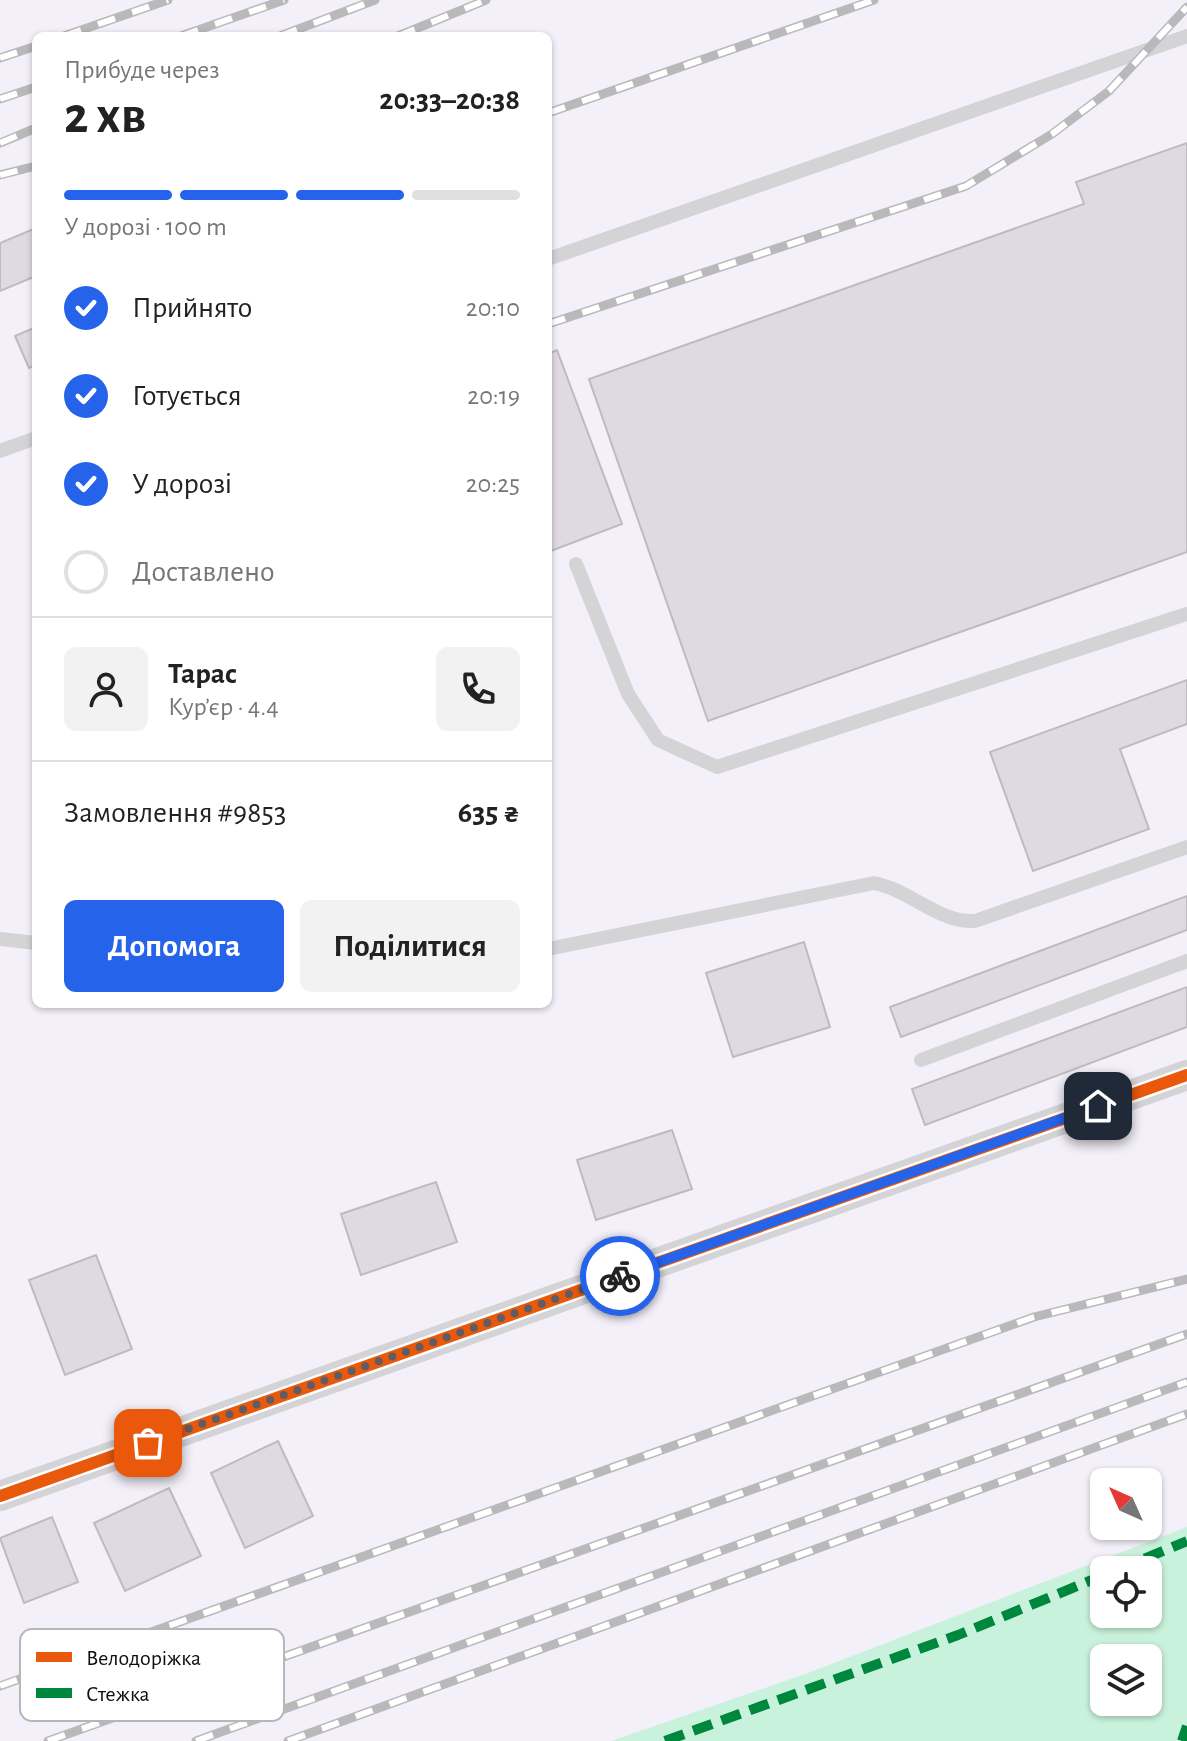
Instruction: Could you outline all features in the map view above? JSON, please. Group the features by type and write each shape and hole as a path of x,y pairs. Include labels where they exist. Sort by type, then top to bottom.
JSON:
{"street":[{"path":"0,1496 1187,1075"}],"lane":[{"path":"552,258 1187,36"},
{"path":"0,451 32,439"},
{"path":"576,564 628,694 658,740 717,767 1187,614"},
{"path":"552,948 874,883 891,886 960,922 975,921 1187,847"},
{"path":"0,939 32,943"},
{"path":"921,1060 1187,961"}],"green space":[{"path":"1187,1527 1187,1741 611,1741 808,1673 1090,1564 1090,1628 1162,1628 1162,1556 1112,1556 1153,1540 1162,1540 1162,1537"}],"building":[{"path":"1187,143 1187,552 708,721 589,379 1084,204 1076,182"},
{"path":"32,230 32,278 0,291 0,243"},
{"path":"32,329 32,366 29,368 15,336"},
{"path":"557,350 622,524 552,550 552,352"},
{"path":"1187,680 1187,724 1120,749 1149,829 1033,871 990,752"},
{"path":"1187,896 1187,930 901,1037 890,1007"},
{"path":"804,942 830,1027 733,1057 706,973"},
{"path":"1187,987 1187,1027 925,1125 912,1089"},
{"path":"672,1130 692,1189 596,1220 577,1160"},
{"path":"436,1182 457,1242 361,1275 341,1214"},
{"path":"96,1255 132,1349 65,1375 29,1280"},
{"path":"278,1441 313,1516 245,1548 211,1473"},
{"path":"169,1488 201,1556 125,1591 94,1523"},
{"path":"52,1517 78,1582 24,1603 0,1538"}],"railway":[{"path":"76,32 168,0"},
{"path":"192,32 284,0"},
{"path":"291,32 375,0"},
{"path":"408,32 486,0"},
{"path":"552,112 874,0"},
{"path":"552,323 966,186 1052,134 1109,91 1187,7"},
{"path":"0,58 32,47"},
{"path":"0,99 32,88"},
{"path":"0,143 32,130"},
{"path":"0,175 32,167"},
{"path":"160,1629 1034,1317 1187,1279"},
{"path":"284,1657 1187,1334"},
{"path":"284,1709 1187,1382"},
{"path":"288,1741 1187,1414"},
{"path":"0,1686 20,1679"},
{"path":"48,1741 104,1721"},
{"path":"196,1741 251,1721"}],"marked path":[{"path":"1151,1556 1187,1541"},
{"path":"665,1741 958,1635 1090,1581"},
{"path":"1182,1741 1187,1726"}],"cycle path":[{"path":"0,1496 1187,1075"}],"way so far":[{"path":"148,1443 620,1276"}],"route":[{"path":"620,1276 1098,1106"}]}
